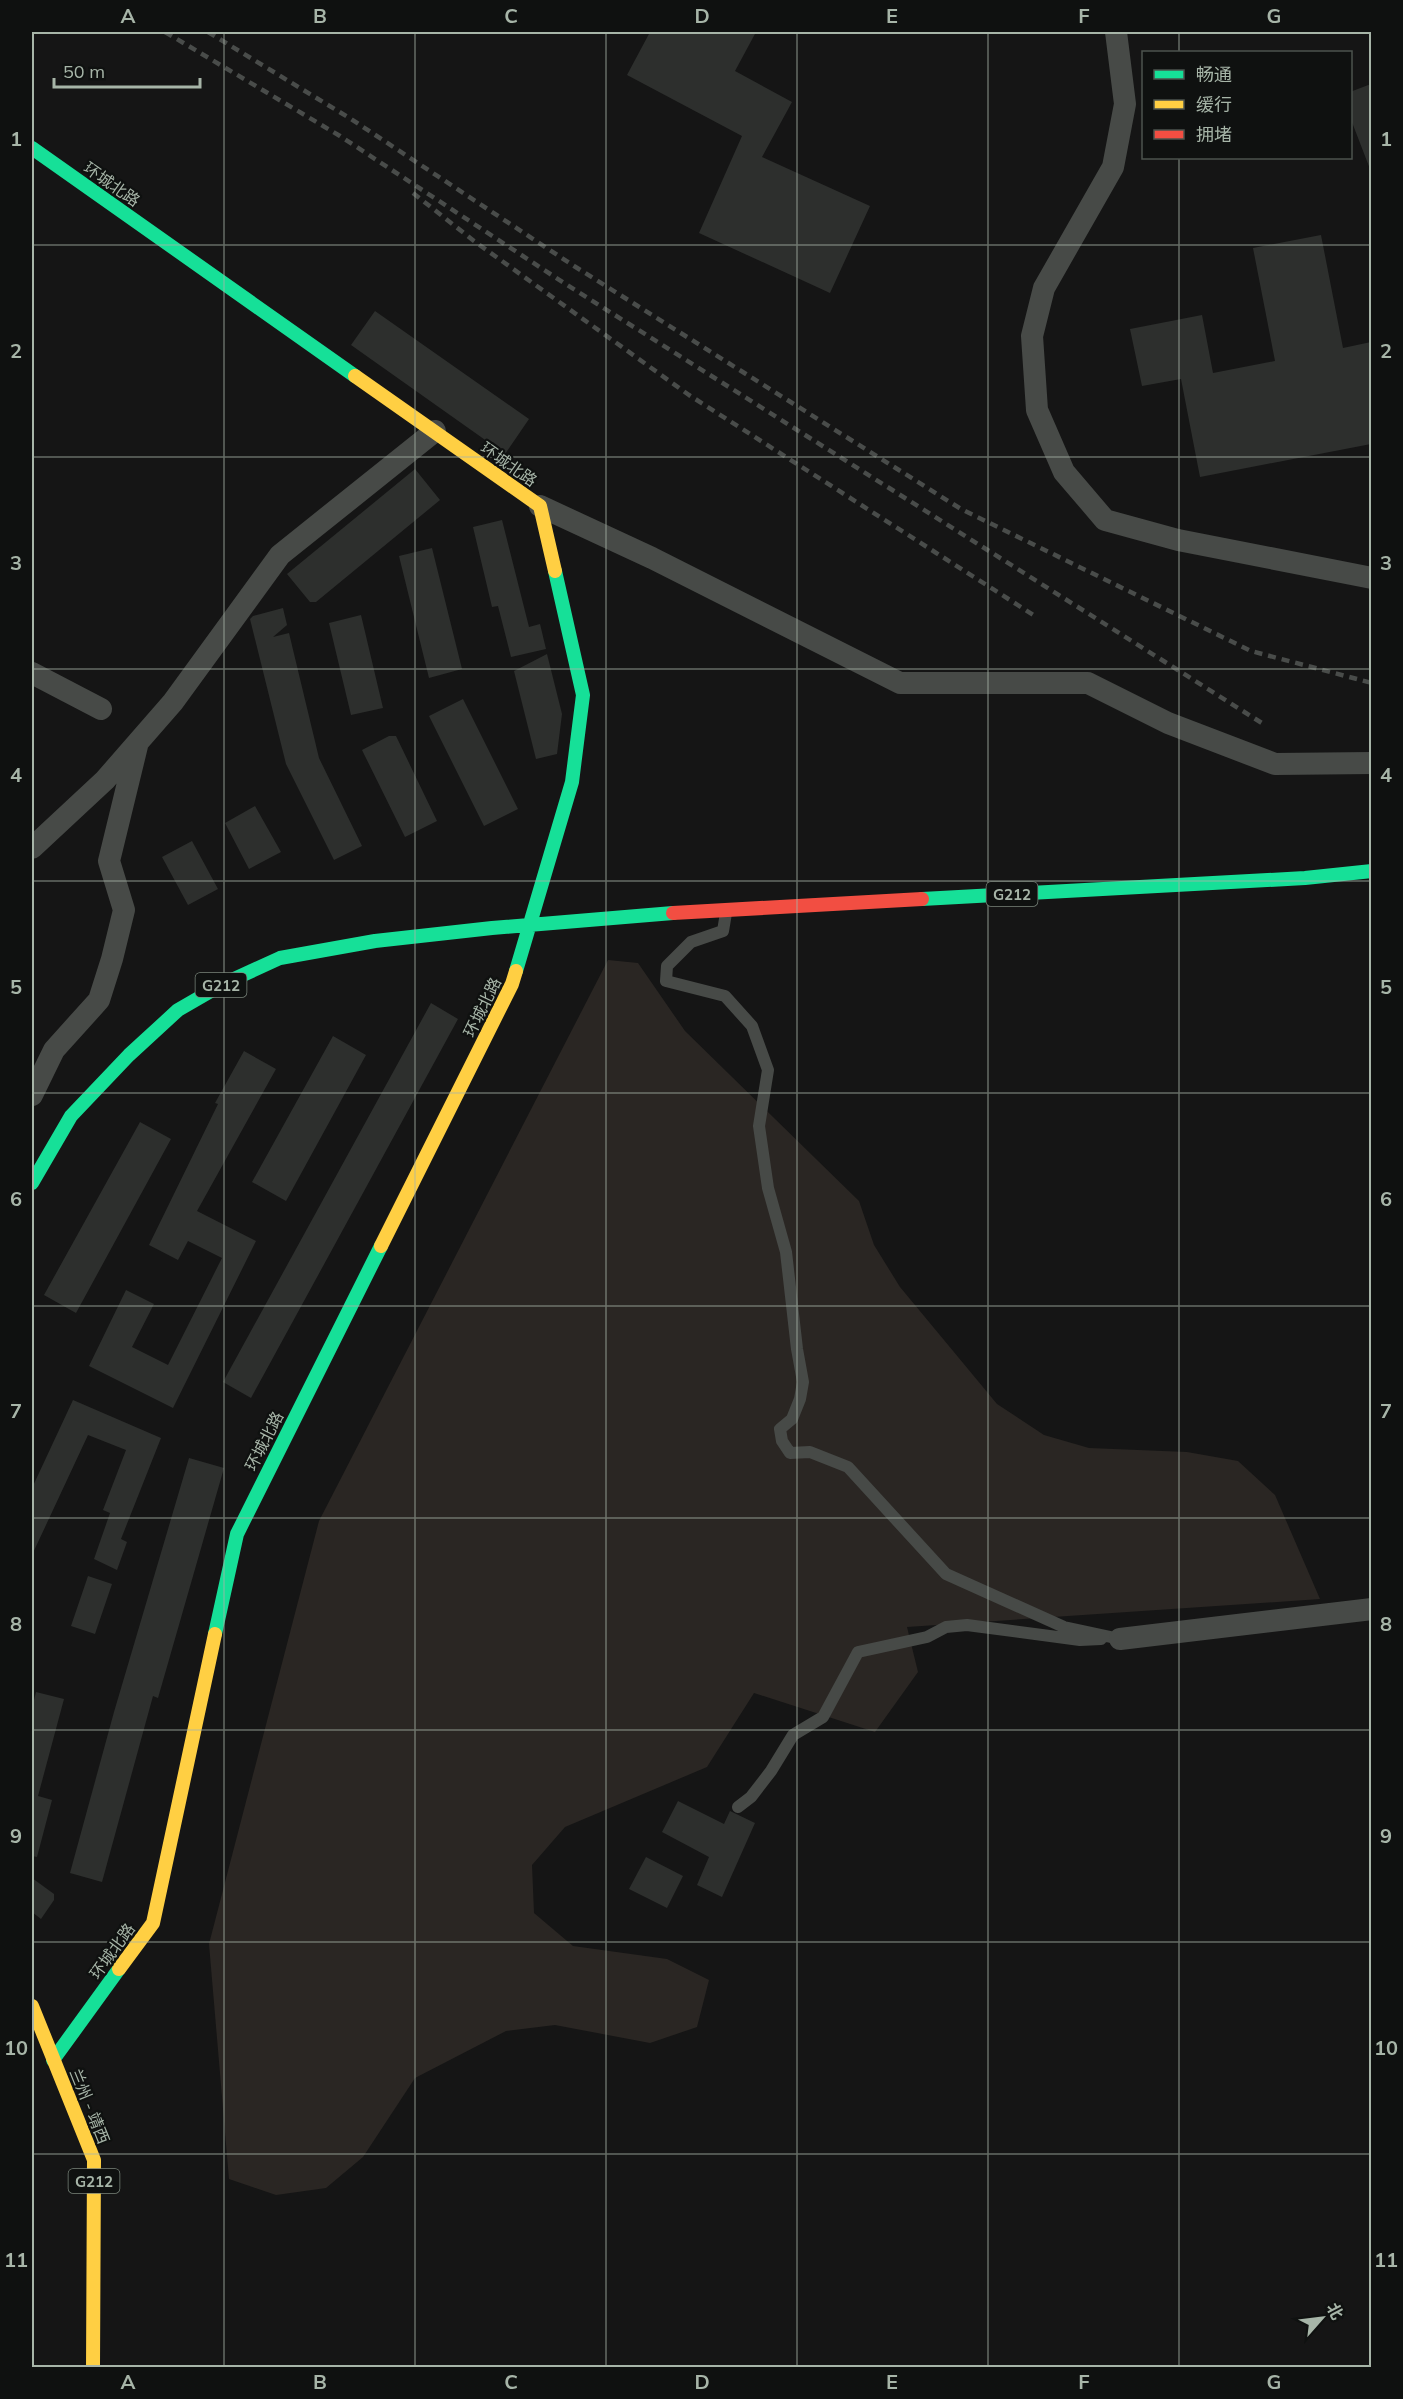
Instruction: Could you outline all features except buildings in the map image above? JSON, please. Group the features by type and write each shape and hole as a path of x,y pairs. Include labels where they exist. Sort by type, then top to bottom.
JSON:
{"main road":[{"name":"环城北路","path":"32,148 540,506 584,695 572,782 512,984 237,1534 153,1923 53,2060"},
{"name":"G212","path":"32,1183 70,1116 129,1055 178,1010 223,984 280,958 375,941 652,914 1305,878 1371,871"},
{"name":"兰州 - 靖西","path":"32,2006 94,2160 93,2367"}],"street":[{"path":"1116,32 1125,104 1113,167 1044,288 1032,336 1036,410 1064,472 1105,520 1178,540 1371,578"},
{"path":"32,849 105,780 173,702 280,555 435,431"},
{"path":"540,506 663,563 900,683 1088,683 1168,723 1275,764 1371,763"},
{"path":"32,673 101,709"},
{"path":"32,1095 54,1050 99,1000 112,959 124,910 109,861 138,742"},
{"path":"1120,1639 1371,1609"}],"lane":[{"path":"726,910 723,931 691,942 667,966 666,981 725,996 752,1026 768,1070 759,1126 768,1188 786,1252 803,1382 800,1399 792,1419 780,1429 782,1441 790,1453 810,1452 848,1467 946,1574 1064,1627 1120,1639"},
{"path":"738,1807 751,1797 771,1771 793,1735 824,1717 858,1652 927,1637 946,1627 967,1625 1080,1640 1120,1639"}],"shaded area":[{"path":"608,960 638,963 685,1031 859,1201 874,1245 900,1287 997,1404 1044,1435 1089,1448 1187,1452 1238,1461 1275,1495 1320,1599 907,1627 918,1672 875,1732 754,1693 707,1767 565,1827 532,1865 534,1913 573,1946 667,1959 709,1980 697,2027 650,2043 555,2025 506,2031 415,2078 363,2157 326,2188 276,2195 229,2179 209,1944 319,1521"}],"railway":[{"path":"165,32 340,136 564,283 1265,725"},
{"path":"208,32 351,119 574,266 961,509 1251,651 1372,683"},
{"path":"413,193 474,241 689,395 1035,616"}],"traffic: fast":[{"path":"32,148 355,376"},
{"path":"516,971 572,782 583,695 555,571"},
{"path":"922,899 1305,878 1372,871"},
{"path":"32,1183 71,1116 129,1055 178,1010 223,984 280,958 375,941 492,928 673,913"},
{"path":"215,1634 237,1534 381,1246"},
{"path":"53,2060 119,1969"}],"traffic: slow":[{"path":"355,376 540,506 555,571"},
{"path":"381,1246 512,984 516,971"},
{"path":"119,1969 153,1923 215,1634"},
{"path":"32,2006 94,2160 93,2368"}],"traffic: jam":[{"path":"673,913 922,899"}]}
